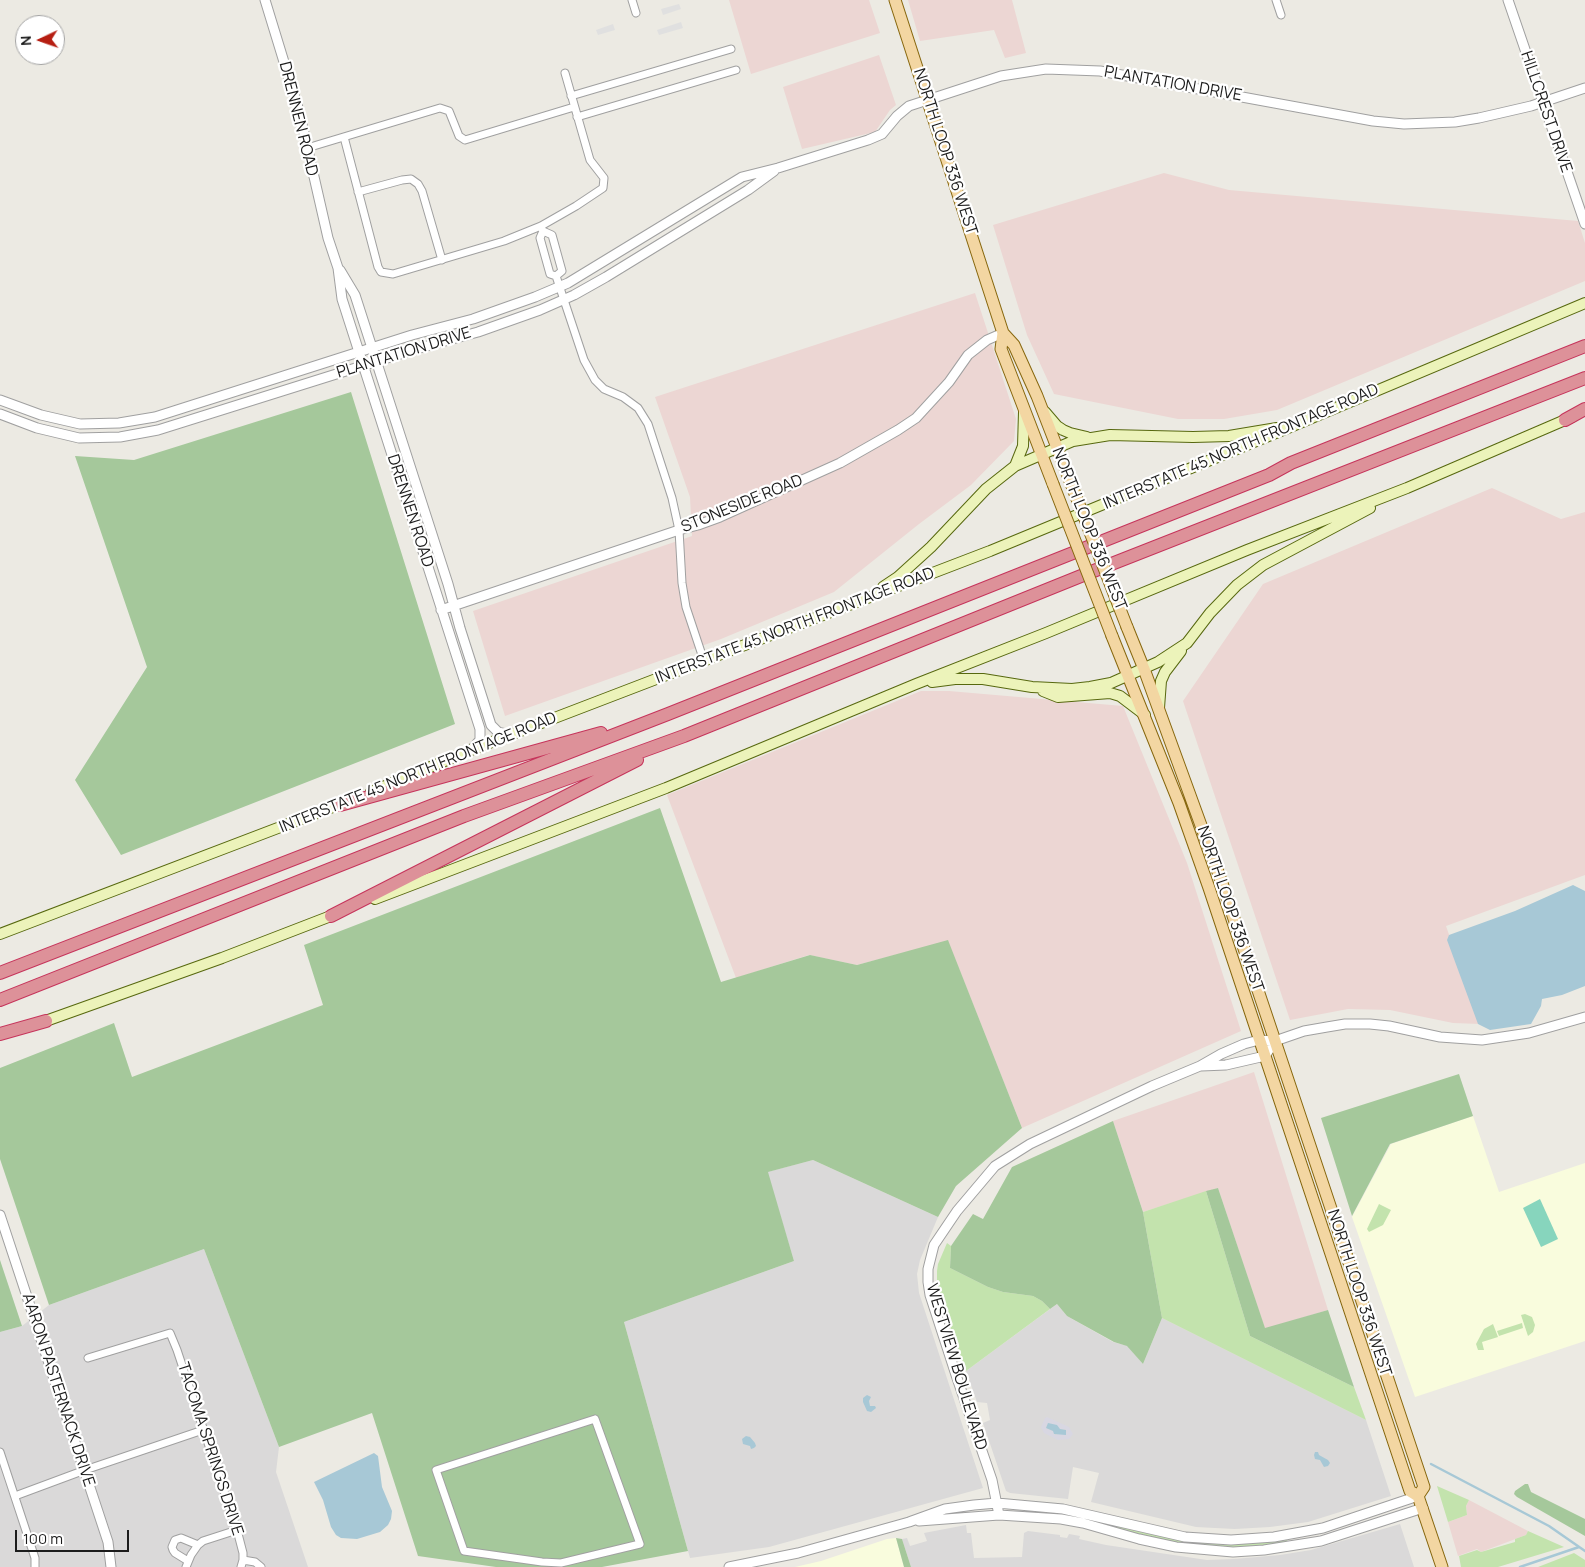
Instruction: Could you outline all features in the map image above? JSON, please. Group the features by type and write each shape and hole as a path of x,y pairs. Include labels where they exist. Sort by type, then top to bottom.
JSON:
{"highway":[{"path":"0,973 668,714 1268,476 1291,463 1585,346"},
{"path":"0,1000 464,816 684,736 1077,578 1585,378"},
{"path":"1564,420 1585,411"},
{"path":"340,805 668,714"},
{"path":"331,916 684,736"},
{"path":"0,1034 46,1021"}],"main road":[{"name":"NORTH LOOP 336 WEST","path":"895,0 1003,333 1001,350 1145,716 1164,769 1179,803 1330,1248 1410,1491 1418,1496 1442,1567"},
{"name":"INTERSTATE 45 NORTH FRONTAGE ROAD","path":"0,934 340,805 471,750 1008,543 1585,303"},
{"name":"NORTH LOOP 336 WEST","path":"1003,333 1014,344 1042,408 1144,669 1219,875 1424,1487 1418,1496"},
{"path":"1042,408 1057,426 1063,430 1091,437"},
{"path":"1015,466 1023,446 1024,410"},
{"path":"0,1039 222,958 666,788 916,684 1046,633 1247,550 1407,488 1564,420"},
{"path":"863,599 898,577 930,548 986,489 1015,466 1073,441 1110,435 1228,436 1288,428"},
{"path":"1158,711 1161,680 1165,672 1210,613 1237,585 1263,566 1407,488"},
{"path":"916,684 955,679 983,679 1032,687 1072,689 1090,687 1111,683 1144,669 1186,643"},
{"path":"1032,687 1058,697 1110,693 1120,696 1145,716"},
{"path":"1330,1248 1343,1246"}],"street":[{"name":"DRENNEN ROAD","path":"265,0 299,111 328,238 338,268 342,298 480,729 480,740 471,750"},
{"path":"632,0 636,13"},
{"path":"1276,0 1281,14"},
{"name":"HILLCREST DRIVE","path":"1508,0 1585,224"},
{"path":"571,96 731,48"},
{"name":"PLANTATION DRIVE","path":"0,400 41,415 70,422 80,424 119,424 155,417 359,352 474,318 535,297 599,266 742,177 841,149 882,134 897,116 909,106 928,101 978,82 1024,71 1053,69 1100,70 1373,121 1404,124 1456,122 1510,112 1585,88"},
{"path":"577,118 736,70"},
{"path":"344,137 378,267 381,272 393,274 442,260 542,228 602,188 604,178 590,160 564,72"},
{"path":"307,148 440,108 449,111 459,136 462,139 469,140 574,107"},
{"name":"PLANTATION DRIVE","path":"0,414 37,428 79,438 120,437 158,430 363,365 478,332 540,310 606,277 748,190 778,168"},
{"path":"358,192 402,180 411,179 418,184 422,191 442,260"},
{"path":"542,228 552,235 562,271 556,276"},
{"path":"542,228 540,238 550,274 556,276"},
{"path":"545,255 556,251"},
{"name":"DRENNEN ROAD","path":"338,268 356,295 491,725 498,732 512,735"},
{"path":"556,276 584,360 595,380 604,389 623,397 638,408 648,424 672,498 679,530 682,583 686,607 704,661"},
{"name":"STONESIDE ROAD","path":"442,610 720,517 840,463 916,418 949,382 968,355 987,340 1003,333"},
{"path":"69,436 70,422"},
{"name":"WESTVIEW BOULEVARD","path":"999,1515 992,1480 930,1295 928,1282 928,1269 934,1245 958,1211 995,1166 1037,1141 1244,1044 1260,1040 1275,1042 1304,1031 1345,1024 1389,1026 1440,1037 1482,1040 1529,1033 1585,1017"},
{"path":"1265,1056 1275,1042"},
{"name":"WESTVIEW BOULEVARD","path":"1200,1066 1226,1065 1265,1056"},
{"name":"AARON PASTERNACK DRIVE","path":"0,1215 108,1542 111,1567"},
{"name":"TACOMA SPRINGS DRIVE","path":"88,1358 170,1333 237,1530 243,1552 242,1563"},
{"path":"595,1419 640,1544 569,1564 561,1565 464,1551 436,1470 595,1419"},
{"path":"15,1496 203,1430"},
{"path":"0,1452 35,1558 35,1567"},
{"path":"729,1567 798,1553 909,1522 945,1509 974,1505 997,1503 1063,1509 1185,1537 1216,1540 1255,1539 1322,1528 1418,1496"},
{"path":"909,1522 999,1515 1061,1519 1176,1547 1233,1552 1264,1550 1321,1541 1423,1508"},
{"path":"1098,1527 1101,1517"},
{"path":"198,1545 181,1538 175,1540 172,1547 175,1554 187,1564 198,1545 203,1541 237,1530"},
{"path":"242,1563 255,1562 261,1567"}],"shaded area":[{"path":"729,0 869,0 880,33 751,74"},
{"path":"908,0 1012,0 1026,53 1005,58 994,30 920,41"},
{"path":"679,4 681,9 663,15 661,9"},
{"path":"681,22 683,28 659,35 657,30"},
{"path":"613,24 615,30 598,35 596,30"},
{"path":"879,55 896,105 890,110 875,132 802,149 783,87"},
{"path":"1164,173 1229,190 1578,221 1585,243 1585,281 1277,410 1224,419 1178,419 1054,394 1027,335 993,225"},
{"path":"975,293 1016,419 1014,441 971,485 834,592 721,639 505,716 473,611 692,536 690,497 655,397"},
{"path":"1492,488 1561,519 1585,512 1585,875 1446,926 1480,1024 1453,1023 1390,1010 1348,1009 1290,1020 1183,701 1263,584"},
{"path":"921,691 949,691 1123,706 1187,863 1241,1031 1022,1128 948,941 857,965 809,955 736,978 667,795"},
{"path":"1254,1072 1328,1310 1265,1329 1218,1188 1143,1212 1113,1121"},
{"path":"1473,1116 1499,1192 1585,1163 1585,1341 1415,1397 1352,1217 1391,1144"},
{"path":"813,1160 938,1217 920,1260 917,1274 919,1293 983,1488 769,1547 690,1558 624,1322 794,1261 767,1172"},
{"path":"204,1249 279,1447 276,1472 308,1567 0,1567 0,1332 22,1326 49,1305"},
{"path":"1057,1304 1067,1316 1113,1342 1128,1346 1143,1364 1162,1318 1366,1420 1391,1496 1308,1522 1235,1529 1196,1527 1091,1502 1099,1473 1073,1467 1068,1499 1006,1491 983,1423 990,1420 987,1403 977,1402 966,1371"},
{"path":"1047,1417 1069,1427 1073,1434 1069,1439 1058,1440 1044,1433 1041,1427","holes":["1051,1424 1060,1429 1065,1429 1067,1432 1055,1435 1053,1431 1046,1428 1047,1425"]},
{"path":"1469,1500 1528,1531 1526,1535 1481,1552 1477,1549 1458,1556 1448,1522 1467,1515 1466,1506"},
{"path":"1400,1524 1414,1567 911,1567 902,1539 907,1538 910,1546 927,1541 924,1533 966,1525 967,1533 971,1533 974,1558 1022,1557 1024,1533 1028,1531 1060,1535 1060,1537 1067,1538 1069,1534 1080,1536 1079,1539 1106,1545 1207,1560 1280,1555 1311,1550"},
{"path":"896,1538 904,1567 795,1567 821,1561 887,1539"}],"green space":[{"path":"351,392 455,724 121,855 75,780 147,667 75,456 134,460"},
{"path":"660,808 721,982 810,955 857,965 948,940 1022,1128 956,1186 938,1217 813,1160 768,1172 794,1261 624,1322 688,1551 602,1567 496,1567 418,1556 372,1413 279,1447 204,1249 49,1305 0,1159 0,1068 114,1023 132,1077 323,1005 304,945"},
{"path":"1459,1074 1473,1116 1390,1144 1352,1216 1321,1118"},
{"path":"1113,1121 1143,1212 1162,1318 1143,1364 1127,1346 1114,1342 1067,1316 1057,1304 1050,1309 1033,1296 1003,1292 988,1287 950,1268 951,1246 973,1214 983,1219 1012,1167"},
{"path":"1218,1188 1265,1328 1328,1310 1354,1387 1250,1336 1206,1191"},
{"path":"1206,1191 1250,1336 1354,1387 1366,1420 1162,1318 1143,1212"},
{"path":"1540,1199 1558,1239 1541,1247 1523,1208"},
{"path":"1379,1204 1391,1210 1383,1225 1369,1232 1367,1229"},
{"path":"947,1243 951,1246 950,1268 988,1287 1003,1292 1033,1296 1050,1309 966,1371 937,1289 938,1264"},
{"path":"0,1260 22,1326 0,1332"},
{"path":"1525,1314 1532,1317 1535,1325 1533,1332 1528,1336 1521,1315"},
{"path":"1522,1323 1523,1328 1499,1336 1497,1331"},
{"path":"1493,1324 1498,1337 1482,1342 1484,1350 1478,1350 1476,1344 1484,1329"},
{"path":"1528,1484 1531,1492 1585,1519 1585,1536 1517,1497 1514,1494 1515,1491"},
{"path":"1437,1486 1469,1500 1466,1506 1467,1515 1448,1522"},
{"path":"1113,1524 1250,1543 1287,1540 1288,1542 1250,1547 1190,1545 1116,1528"},
{"path":"1528,1531 1564,1547 1498,1567 1461,1567 1459,1556 1515,1542 1515,1539 1526,1535"},
{"path":"896,1538 902,1539 911,1567 904,1567"},
{"path":"1574,1553 1585,1560 1585,1567 1538,1567"}],"water":[{"path":"1573,885 1585,891 1585,986 1562,995 1542,999 1541,1006 1531,1024 1490,1030 1478,1024 1447,940 1449,935 1515,911"},
{"path":"867,1395 871,1397 869,1401 870,1406 875,1406 876,1408 871,1412 867,1411 863,1402 863,1398"},
{"path":"1048,1423 1066,1430 1066,1435 1054,1434 1053,1431 1046,1428"},
{"path":"746,1436 750,1437 755,1443 756,1446 754,1448 751,1449 750,1446 743,1444 742,1439"},
{"path":"1315,1452 1318,1452 1319,1455 1328,1460 1330,1463 1328,1466 1324,1467 1320,1460 1315,1459"},
{"path":"374,1453 378,1456 382,1487 392,1511 391,1519 388,1525 380,1532 357,1539 341,1538 336,1535 331,1527 323,1500 314,1482"}],"waterway":[{"path":"1431,1464 1549,1526 1585,1551"},
{"path":"1520,1567 1579,1547"}]}
